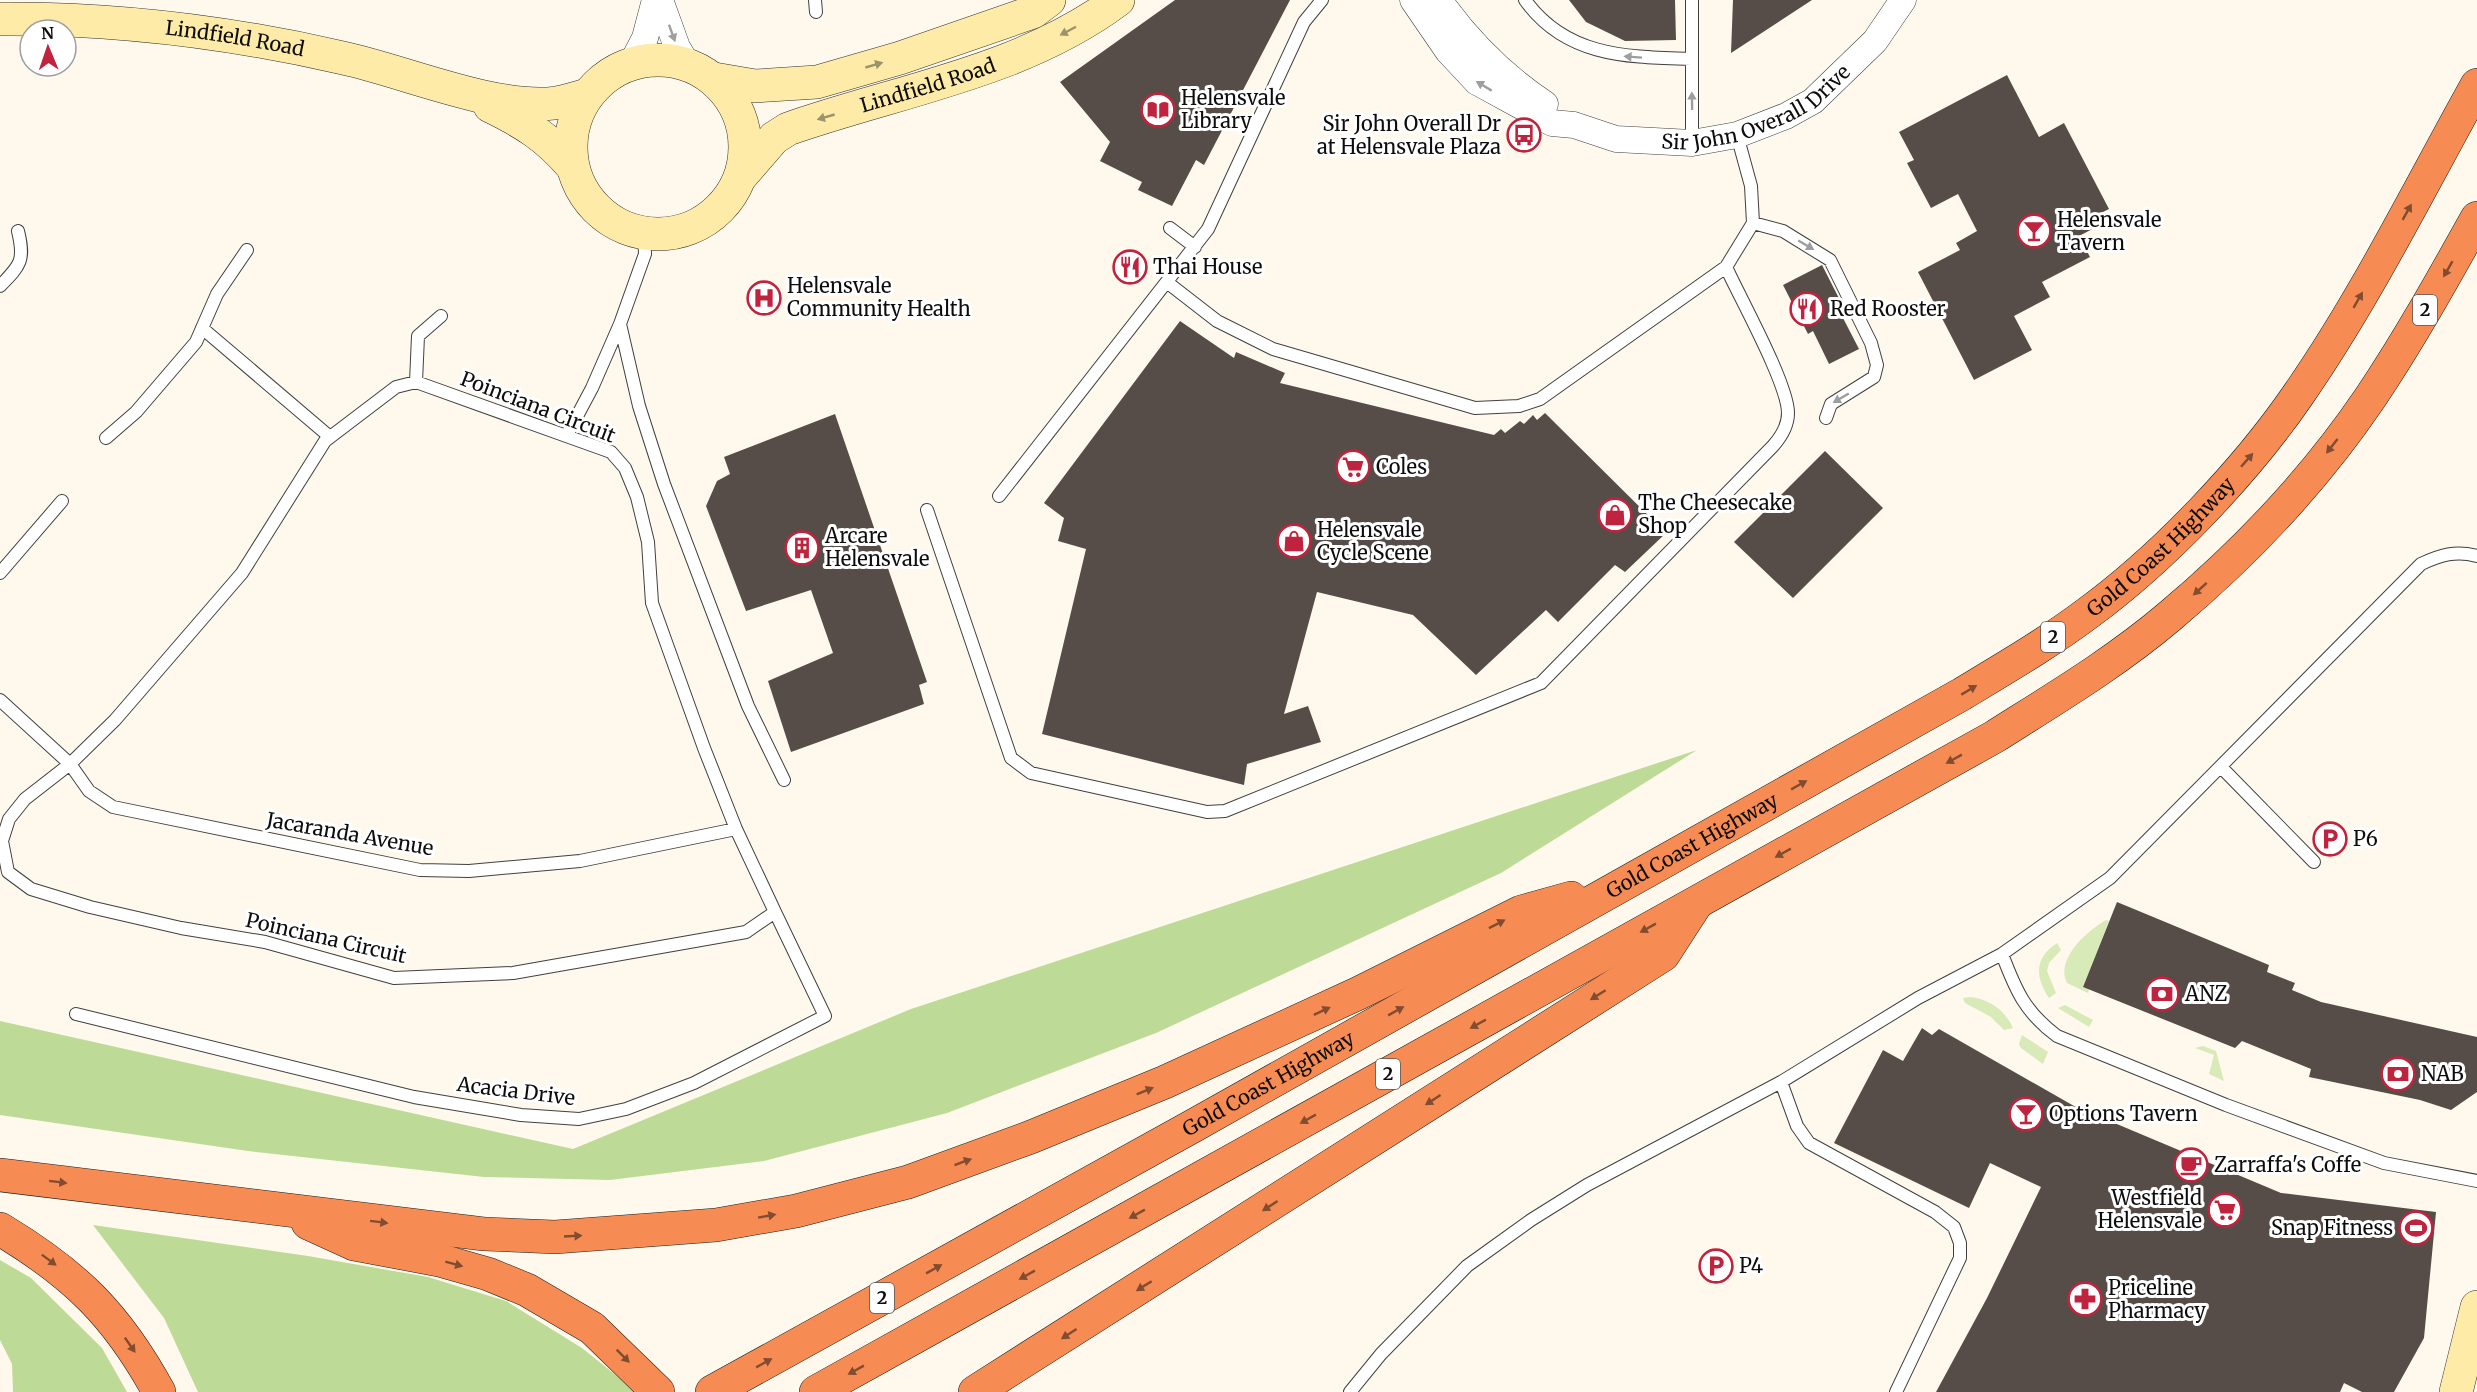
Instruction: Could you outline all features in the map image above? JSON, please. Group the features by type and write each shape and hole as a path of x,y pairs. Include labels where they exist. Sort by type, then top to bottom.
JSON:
{"highway":[{"name":"Gold Coast Highway","path":"712,1392 1193,1126 2022,658 2089,612 2147,563 2233,475 2298,396 2374,272 2477,85"},
{"name":"2","path":"816,1392 1994,736 2115,658 2170,616 2270,522 2368,400 2408,339 2477,218"},
{"path":"0,1175 484,1234 555,1237 716,1226 849,1199 908,1182 1020,1141 1165,1082 1359,993 1521,912 1619,885"},
{"path":"975,1392 1663,955 1699,900"},
{"path":"279,1210 354,1244 439,1260 488,1274 527,1290 592,1328 658,1392"},
{"path":"0,1229 38,1252 97,1301 142,1360 159,1392"}],"street":[{"path":"632,63 645,38 658,0"},
{"path":"658,0 677,47 700,71 732,98 743,122 746,148 742,175 725,203 714,215 693,228 669,234 644,234 619,226 598,211 581,190 572,166 570,141 575,117 587,95 607,76 632,63 660,59 700,71"},
{"name":"Lindfield Road","path":"700,71 755,86 817,82 900,58 1033,12 1049,0"},
{"name":"Lindfield Road","path":"742,175 774,138 788,129 914,91 1022,54 1070,30 1118,0"},
{"name":"Sir John Overall Drive","path":"1413,0 1448,51 1477,82 1552,123 1574,125 1616,139 1692,143 1737,135 1786,116 1814,101 1875,41 1903,0"},
{"name":"Sir John Overall Drive","path":"1438,0 1459,29 1494,64 1522,88 1574,125"},
{"name":"Lindfield Road","path":"0,19 150,24 247,38 345,58 462,91 525,103 556,103 587,95"},
{"name":"Lindfield Road","path":"462,91 530,126 553,144 572,166"},
{"path":"2456,1392 2477,1307"},
{"path":"1006,1392 1031,1357"}],"lane":[{"path":"999,496 1208,229 1304,22 1322,0"},
{"path":"1525,0 1534,13 1560,33 1595,51 1628,57 1691,59"},
{"path":"1692,0 1692,143"},
{"path":"1168,283 1217,321 1273,349 1475,408 1519,406 1540,399 1726,267 1752,223 1751,186 1737,135"},
{"path":"1752,223 1783,231 1830,260 1871,344 1877,365 1874,377 1831,404 1826,418"},
{"path":"1170,228 1195,247"},
{"path":"0,286 18,268 23,252 18,231"},
{"path":"567,435 592,388 620,324 645,254 644,234"},
{"path":"106,438 136,412 196,342 217,294 247,250"},
{"path":"927,510 1011,758 1031,773 1207,812 1225,811 1541,683 1773,446 1782,435 1788,413 1783,388 1726,267"},
{"path":"416,382 418,336 441,316"},
{"path":"620,324 639,406 664,484 748,706 784,780"},
{"path":"202,328 330,437"},
{"name":"Poinciana Circuit","path":"416,382 567,435 611,452 625,468 637,497 648,542 652,603 736,829 775,912 746,933 513,974 394,978 265,942 181,928 90,907 31,889 8,872 2,841 9,819 25,799 70,764 115,720 242,573 309,463 330,437 396,387 416,382"},
{"path":"0,573 62,501"},
{"path":"1350,1392 1381,1354 1476,1259 1587,1185 1781,1082 1918,998 2002,954 2110,878 2421,564 2440,555 2465,552 2477,556"},
{"name":"Jacaranda Avenue","path":"0,700 70,764 89,791 113,807 420,870 470,871 580,861 736,829"},
{"path":"2221,767 2314,861"},
{"name":"Acacia Drive","path":"76,1014 414,1097 521,1115 579,1119 626,1109 694,1083 825,1016 775,912"},
{"path":"2002,954 2018,994 2034,1017 2057,1036 2226,1105 2384,1163 2477,1180"},
{"path":"1781,1082 1797,1126 1809,1143 1935,1212 1954,1227 1960,1243 1960,1258 1896,1392"}],"green space":[{"path":"1697,750 1501,873 1156,1033 947,1113 764,1161 610,1180 484,1177 248,1151 0,1115 0,1021 573,1149 911,1009"},
{"path":"2106,920 2109,921 2083,987 2089,989 2088,993 2067,983 2064,974 2065,965 2069,955 2082,938"},
{"path":"2057,943 2061,950 2049,963 2047,971 2056,993 2049,998 2041,983 2039,968 2044,955"},
{"path":"1970,997 1996,1006 2013,1028 2004,1030 1991,1017 1965,1003 1963,998"},
{"path":"2065,1005 2093,1020 2089,1027 2058,1008"},
{"path":"2022,1035 2048,1052 2043,1064 2021,1048 2019,1044"},
{"path":"2203,1046 2216,1051 2224,1081 2209,1074 2214,1055 2195,1048"},
{"path":"93,1225 308,1256 428,1277 506,1301 582,1348 637,1392 198,1392 164,1318"},
{"path":"0,1260 31,1278 102,1348 127,1392 13,1392 12,1364 0,1340"}],"building":[{"path":"1175,0 1290,0 1204,165 1196,160 1172,206 1138,190 1142,182 1100,161 1110,142 1060,82"},
{"path":"1569,0 1675,0 1676,40 1625,41 1586,22"},
{"path":"1733,0 1812,0 1731,53"},
{"name":"Helensvale Tavern","path":"2007,75 2039,137 2064,123 2109,209 2099,214 2104,223 2079,236 2090,257 2042,282 2050,297 2014,316 2032,350 1974,380 1918,272 1960,250 1956,243 1977,231 1958,194 1931,208 1907,163 1914,160 1899,132"},
{"path":"1822,265 1848,316 1843,318 1859,349 1829,364 1813,331 1808,334 1783,285"},
{"path":"1180,321 1234,358 1236,352 1285,373 1280,383 1494,435 1501,429 1505,433 1520,421 1524,424 1533,415 1537,420 1545,413 1666,533 1625,572 1615,565 1558,622 1546,610 1476,675 1413,615 1317,592 1284,714 1308,706 1321,742 1247,764 1244,785 1042,734 1086,549 1058,541 1064,518 1044,503"},
{"name":"Arcare Helensvale","path":"835,414 927,682 919,685 924,704 791,752 768,681 833,653 811,590 746,611 706,506 717,481 730,474 724,457"},
{"path":"1825,451 1883,508 1793,598 1734,542"},
{"path":"2117,902 2269,965 2267,972 2295,983 2292,990 2321,1002 2477,1037 2477,1092 2451,1110 2420,1100 2309,1077 2311,1069 2242,1041 2235,1048 2083,987"},
{"name":"Westfield Helensvale","path":"1922,1028 1932,1035 1939,1029 2074,1106 2281,1193 2436,1212 2424,1338 2394,1392 2362,1392 2344,1383 2340,1392 1936,1392 1987,1298 2041,1187 1990,1163 1969,1208 1834,1143 1883,1050 1903,1061"}],"place":[{"name":"Helensvale Library","path":"1158,110"},
{"name":"Sir John Overall Dr at Helensvale Plaza","path":"1524,135"},
{"name":"Helensvale Tavern","path":"2034,231"},
{"name":"Thai House","path":"1130,267"},
{"name":"Helensvale Community Health","path":"764,298"},
{"name":"Red Rooster","path":"1807,309"},
{"name":"Coles","path":"1353,467"},
{"name":"The Cheesecake Shop","path":"1615,515"},
{"name":"Helensvale Cycle Scene","path":"1294,541"},
{"name":"Arcare Helensvale","path":"802,548"},
{"name":"P6","path":"2330,839"},
{"name":"ANZ","path":"2162,994"},
{"name":"NAB","path":"2398,1074"},
{"name":"Options Tavern","path":"2026,1114"},
{"name":"Zarraffa's Coffe","path":"2191,1165"},
{"name":"Westfield Helensvale","path":"2225,1210"},
{"name":"Snap Fitness","path":"2416,1228"},
{"name":"P4","path":"1716,1266"},
{"name":"Priceline Pharmacy","path":"2085,1299"}]}
